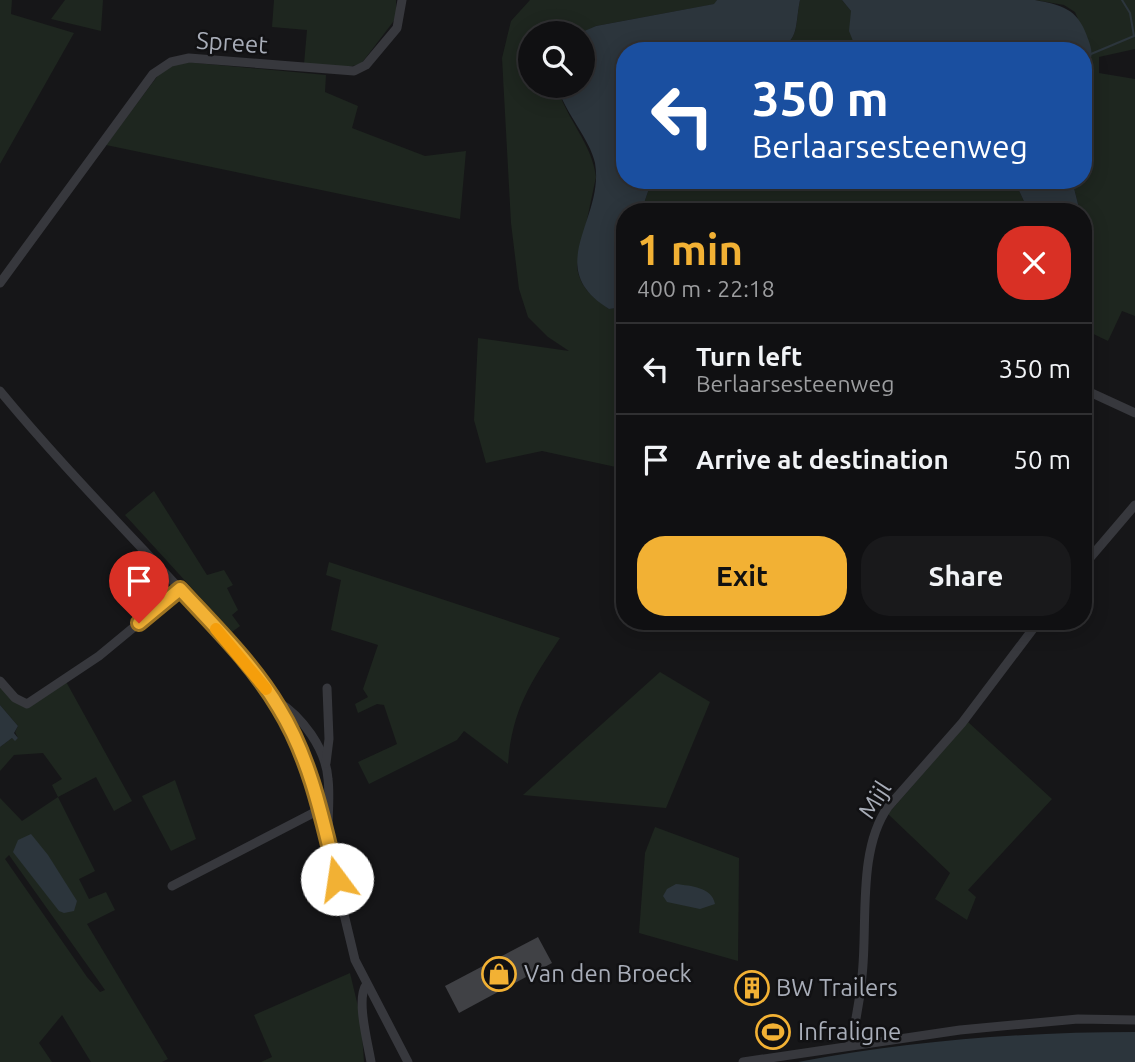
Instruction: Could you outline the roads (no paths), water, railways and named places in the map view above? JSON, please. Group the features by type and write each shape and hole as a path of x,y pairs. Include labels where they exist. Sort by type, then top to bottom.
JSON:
{"street":[{"name":"Spreet","path":"0,282 153,74 164,65 189,58 354,71 366,65 397,28 402,0"},
{"path":"0,391 244,660 274,700 304,759 328,845 352,950 366,985 408,1062"},
{"path":"1092,393 1135,413"},
{"path":"1092,555 1135,505"},
{"path":"0,681 15,698 27,704 99,656 180,589"},
{"name":"Mijl","path":"850,1044 862,975 869,869 879,822 888,807 985,695 1032,630"},
{"path":"327,688 328,845"},
{"path":"274,700 297,716 310,733 326,765"},
{"path":"172,886 319,810"},
{"path":"366,985 362,991 362,1003 371,1062"},
{"path":"743,1062 850,1044 960,1030 1078,1018 1135,1020"}],"waterway":[{"path":"1092,54 1134,36 1130,13 1122,0"}],"place":[{"name":"Van den Broeck","path":"499,974"},
{"name":"BW Trailers","path":"752,988"},
{"name":"Infraligne","path":"773,1032"}]}
